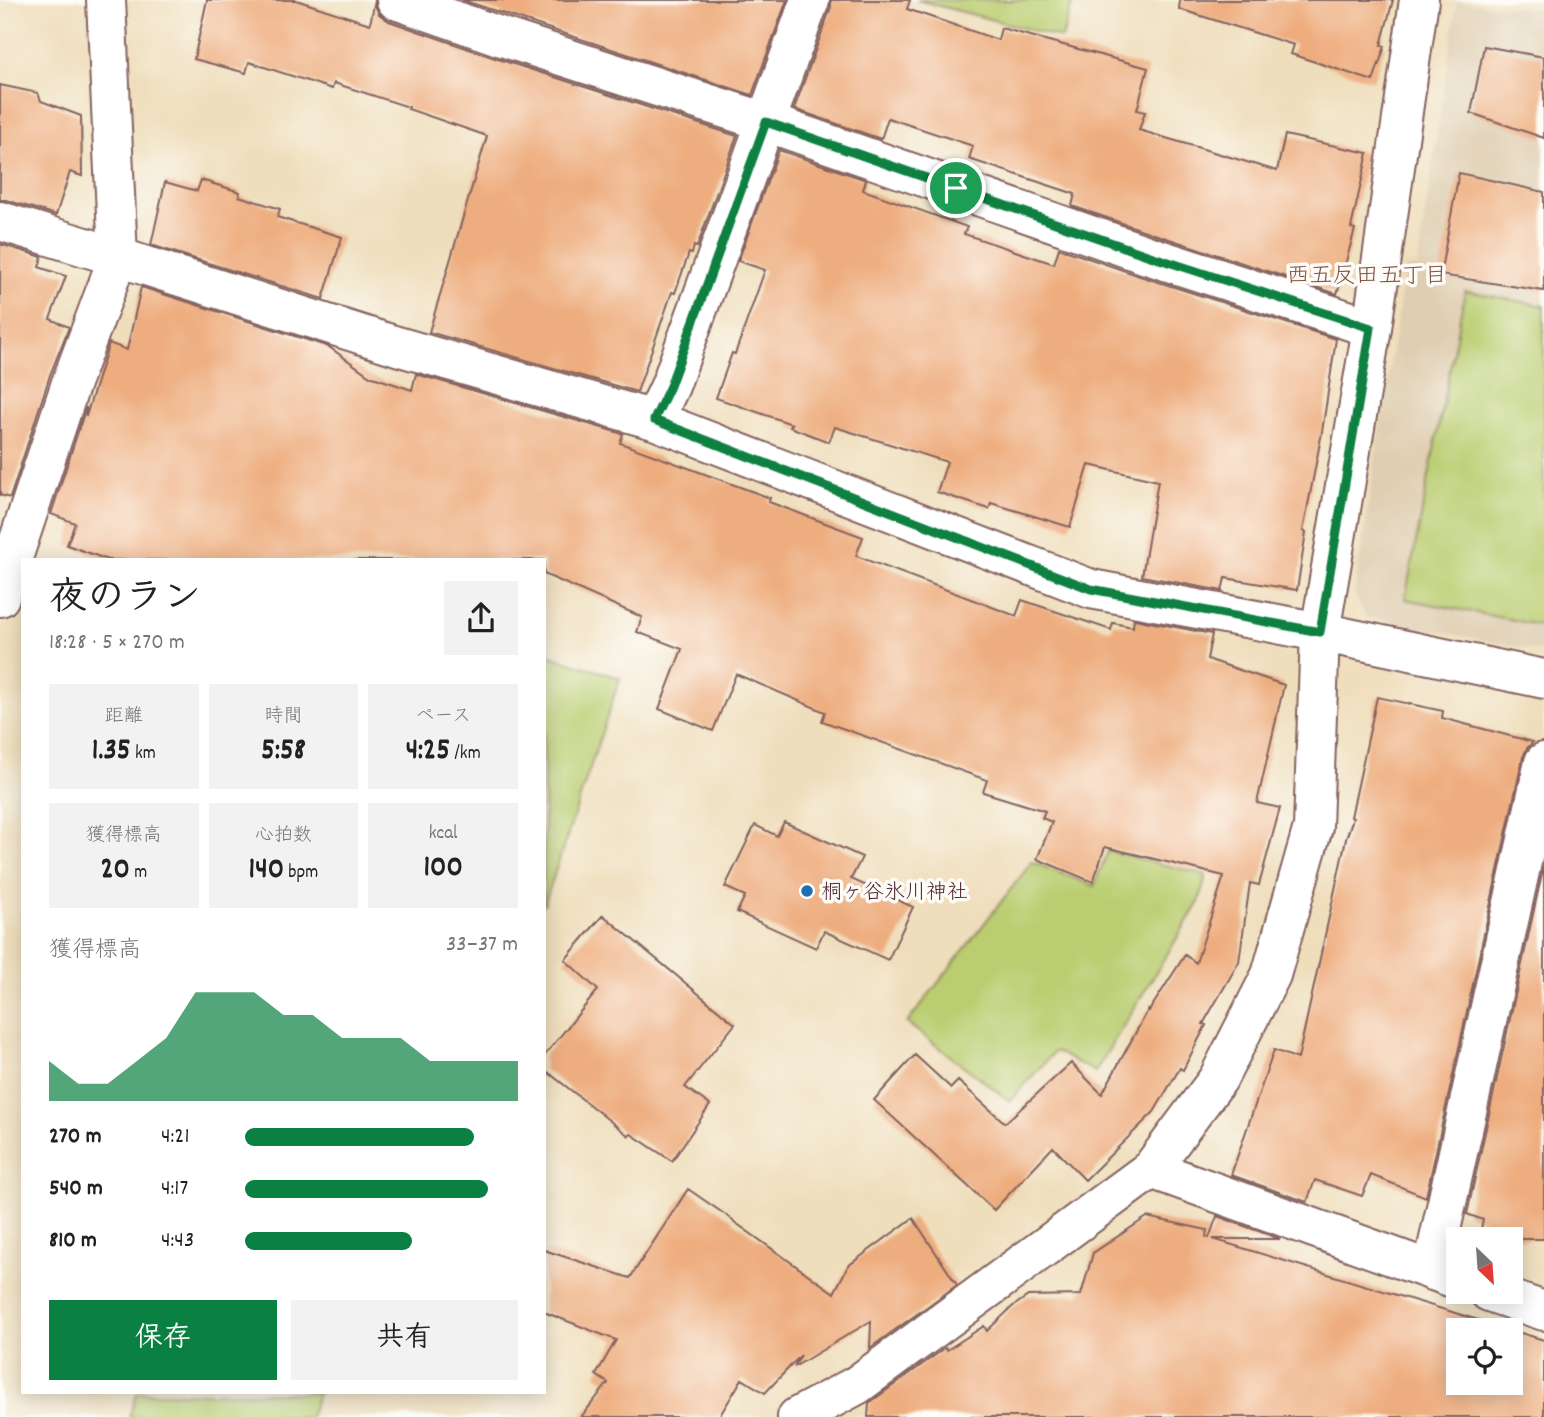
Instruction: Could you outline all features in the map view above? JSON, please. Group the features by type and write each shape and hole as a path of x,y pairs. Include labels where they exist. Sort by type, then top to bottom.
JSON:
{"street":[{"path":"0,597 71,383 118,257 106,0"},
{"path":"396,0 467,11 502,37 766,122 1147,255 1371,328"},
{"path":"654,420 670,386 810,0"},
{"path":"797,1417 857,1385 1152,1169 1218,1079 1270,975 1313,827 1320,632 1371,328 1419,0"},
{"path":"0,221 397,346 654,420 1091,589 1320,632 1544,679"},
{"path":"1152,1169 1445,1276 1544,762"},
{"path":"1523,1304 1544,1311"}],"shaded area":[{"path":"1457,2 1544,10 1544,652 1366,617 1354,595 1405,268 1417,267"}],"green space":[{"path":"917,0 1073,0 1062,38"},
{"path":"1465,291 1544,306 1544,626 1405,599"},
{"path":"546,655 620,678 546,899"},
{"path":"1108,851 1206,875 1199,902 1095,1072 1055,1051 1010,1101 907,1023 1032,862 1094,886"},
{"path":"137,1394 318,1394 310,1417 129,1417"}],"building":[{"path":"207,0 296,0 370,24 375,0 379,14 389,21 737,136 697,247 694,246 692,254 689,253 675,293 672,292 637,392 429,332 487,136 334,83 332,89 249,62 246,73 194,59"},
{"path":"462,0 787,0 752,95"},
{"path":"831,0 910,0 907,9 998,40 1001,28 1148,68 1137,110 1145,112 1139,130 1277,171 1285,135 1368,153 1351,228 1355,229 1337,294 1072,206 1075,194 969,159 973,146 888,118 881,139 794,109 831,7"},
{"path":"1180,0 1393,0 1381,45 1385,46 1373,81 1291,54 1294,45 1179,9"},
{"path":"1484,46 1544,57 1544,138 1471,113"},
{"path":"0,85 38,93 41,101 81,116 82,176 70,172 56,215 0,200"},
{"path":"779,150 866,180 863,190 967,227 964,234 1054,264 1059,248 1336,339 1303,531 1306,532 1297,590 1225,578 1222,591 1142,576 1158,481 1089,465 1070,527 991,503 989,509 937,492 947,462 835,427 829,442 790,427 792,424 716,398 765,270 738,261"},
{"path":"1459,173 1544,192 1544,291 1440,275"},
{"path":"201,180 240,192 239,196 280,209 277,217 342,237 323,299 151,245 165,182 197,191"},
{"path":"0,244 42,257 39,267 66,276 50,319 69,327 50,375 10,498 0,495"},
{"path":"141,287 329,347 370,376 412,390 416,374 623,434 620,443 770,498 769,502 863,537 856,556 1016,616 1022,600 1111,630 1113,623 1133,627 1134,619 1212,634 1207,659 1284,685 1257,803 1280,808 1259,885 1250,883 1239,962 1203,1024 1206,1025 1183,1070 1180,1068 1154,1112 1085,1180 1053,1147 994,1210 874,1100 915,1055 951,1088 958,1081 1005,1123 1071,1063 1102,1094 1148,1010 1185,955 1196,963 1224,876 1105,847 1093,882 1037,859 1052,822 1042,818 1045,811 983,792 987,780 822,721 825,712 736,674 713,731 659,709 682,649 637,632 642,617 546,575 546,558 103,558 67,545 75,523 51,514 109,343 127,350"},
{"path":"1377,697 1443,711 1442,718 1533,742 1523,757 1426,1197 1371,1175 1362,1196 1315,1180 1307,1202 1231,1175 1274,1050 1298,1059 1346,839 1353,818 1351,817"},
{"name":"桐ヶ谷氷川神社","path":"784,822 862,857 851,879 913,907 888,960 824,931 816,948 737,912 745,896 725,887 755,825 777,836"},
{"path":"1544,864 1544,1239 1523,1239 1523,1227 1482,1227 1483,1220 1467,1214"},
{"path":"603,915 735,1024 685,1087 710,1105 672,1161 631,1134 629,1136 546,1071 546,1054 598,990 565,960"},
{"path":"688,1189 834,1293 848,1266 913,1218 957,1285 870,1348 871,1321 794,1367 801,1355 765,1393 742,1379 719,1417 581,1417 608,1383 596,1375 616,1340 546,1313 546,1251 630,1278"},
{"path":"1217,1216 1280,1239 1213,1239 1472,1318 1446,1318 1446,1395 1523,1395 1523,1334 1544,1340 1544,1417 868,1417 869,1403 945,1348 947,1350 984,1326 987,1331 1028,1296 1081,1295 1093,1253 1147,1217 1207,1230 1206,1237 1209,1238"}],"place":[{"name":"桐ヶ谷氷川神社","path":"807,891"}],"district":[{"name":"西五反田五丁目","path":"1367,274"}],"route":[{"path":"766,122 956,188 1147,255 1371,328 1320,632 1091,589 654,420 670,386 766,122"}]}
